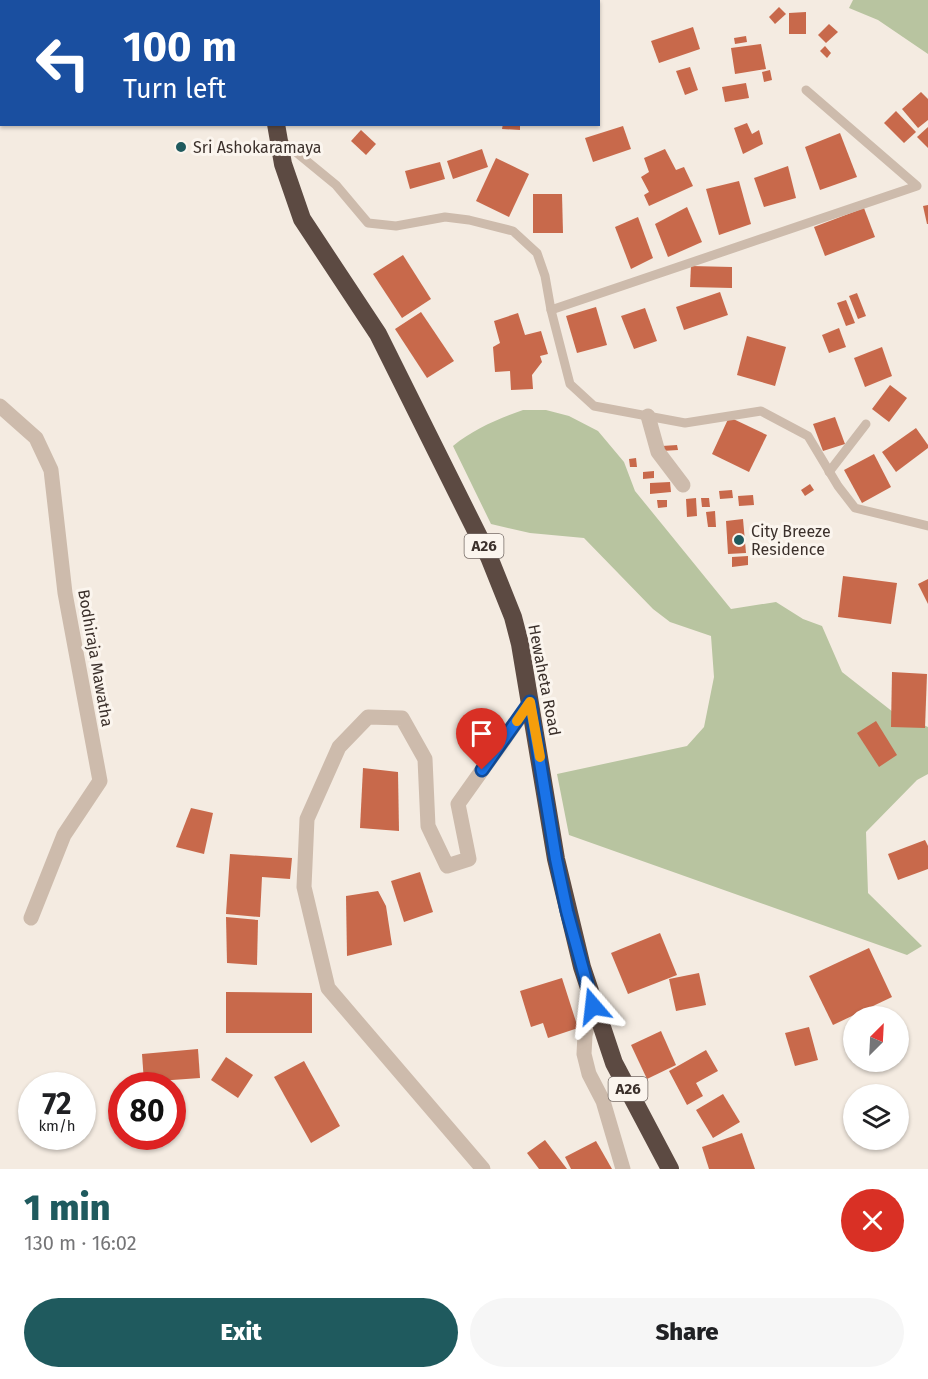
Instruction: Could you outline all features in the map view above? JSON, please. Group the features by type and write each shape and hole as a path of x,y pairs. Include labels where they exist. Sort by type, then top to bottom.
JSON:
{"highway":[{"name":"Hewaheta Road","path":"277,131 285,172 302,219 378,334 489,557 513,617 520,644 556,859 570,922 593,1006 615,1063 670,1169"}],"street":[{"name":"Bodhiraja Mawatha","path":"0,406 36,438 51,470 65,593 100,781 63,835 31,918"},
{"path":"648,416 658,452 683,485"},
{"path":"483,1169 328,988 304,887 307,819 339,747 368,717 402,718 425,759 428,825 447,866 469,859 458,804 530,702"},
{"path":"593,1006 585,1035 584,1054 589,1074 603,1101 623,1169"}],"lane":[{"path":"551,310 917,186 806,90"},
{"path":"277,131 336,185 368,223 396,226 446,217 513,231 537,253 545,276 551,310 570,384 594,406 685,423 761,411 808,436 837,486 855,508 928,526"},
{"path":"829,472 866,424"}],"green space":[{"path":"853,0 928,0 928,54 878,20 849,8"},
{"path":"523,410 546,410 569,416 598,431 624,462 635,491 731,609 776,602 803,619 822,626 842,672 893,712 928,727 928,774 917,780 866,832 868,893 922,946 907,955 569,835 557,774 687,746 704,727 714,677 711,636 670,622 653,609 584,538 530,533 491,524 453,446 486,425"}],"building":[{"path":"779,7 786,14 775,24 769,17"},
{"path":"806,12 806,34 789,34 789,13"},
{"path":"829,24 838,32 826,43 818,35"},
{"path":"693,27 700,49 659,63 651,41"},
{"path":"746,36 747,42 735,44 734,38"},
{"path":"761,44 766,69 735,74 731,48"},
{"path":"825,46 831,53 827,58 820,51"},
{"path":"690,67 698,90 685,95 676,71"},
{"path":"770,70 772,80 764,82 762,72"},
{"path":"746,83 749,98 725,102 722,87"},
{"path":"921,92 928,99 928,120 918,128 902,109"},
{"path":"896,111 916,132 904,143 884,123"},
{"path":"747,123 752,134 759,130 763,144 743,154 734,128"},
{"path":"503,126 520,126 520,130 502,129"},
{"path":"623,126 631,149 593,162 585,138"},
{"path":"928,127 928,148 917,137"},
{"path":"361,130 376,144 366,155 351,141"},
{"path":"840,133 857,177 820,190 805,147"},
{"path":"482,149 488,167 453,179 447,161"},
{"path":"665,149 676,170 684,167 693,186 649,206 644,195 649,192 641,177 649,172 644,158"},
{"path":"496,158 529,174 509,217 476,201"},
{"path":"440,162 445,179 410,189 405,171"},
{"path":"788,166 796,198 764,207 754,178"},
{"path":"739,181 751,224 719,235 706,189"},
{"path":"533,194 562,194 563,233 533,233"},
{"path":"928,205 928,224 927,224 923,206"},
{"path":"687,207 702,242 668,257 655,224"},
{"path":"864,208 875,237 825,256 814,227"},
{"path":"638,217 653,258 631,269 615,227"},
{"path":"403,255 431,299 402,318 373,274"},
{"path":"691,266 732,267 732,288 690,287"},
{"path":"720,292 728,315 684,330 676,307"},
{"path":"857,293 866,316 858,319 849,296"},
{"path":"846,300 855,323 846,326 837,303"},
{"path":"596,307 607,345 577,353 566,316"},
{"path":"645,308 657,341 634,349 621,316"},
{"path":"421,312 454,361 427,378 395,329"},
{"path":"518,313 525,335 541,331 548,354 540,356 542,362 532,375 533,389 511,390 510,371 495,372 493,347 500,343 494,321"},
{"path":"839,328 846,347 829,353 822,335"},
{"path":"747,336 786,347 775,386 737,375"},
{"path":"882,347 892,376 865,387 854,358"},
{"path":"890,385 907,398 889,422 872,409"},
{"path":"729,417 767,435 749,472 712,454"},
{"path":"835,417 845,444 823,451 813,424"},
{"path":"916,428 928,448 896,472 882,452"},
{"path":"677,445 678,450 662,451 662,446"},
{"path":"874,454 891,487 862,503 844,470"},
{"path":"636,458 637,467 630,467 629,459"},
{"path":"654,471 654,478 643,479 643,472"},
{"path":"670,482 671,492 650,494 650,483"},
{"path":"810,484 814,490 805,496 801,490"},
{"path":"732,490 733,498 720,499 719,491"},
{"path":"753,495 754,505 739,506 738,496"},
{"path":"696,498 697,516 687,517 686,499"},
{"path":"701,498 709,498 710,507 702,507"},
{"path":"657,500 667,500 667,507 658,508"},
{"path":"715,511 716,527 708,527 706,512"},
{"path":"743,519 746,553 728,554 726,521"},
{"path":"748,556 748,565 732,567 732,557"},
{"path":"843,576 897,583 891,624 838,617"},
{"path":"928,579 928,604 918,584"},
{"path":"892,672 927,674 925,728 891,727"},
{"path":"876,721 897,755 879,767 857,733"},
{"path":"363,768 398,772 399,831 360,828"},
{"path":"191,808 213,813 204,854 176,847"},
{"path":"925,840 928,846 928,869 898,880 888,854"},
{"path":"230,854 292,858 290,879 262,877 260,917 226,914"},
{"path":"420,872 433,912 404,922 391,881"},
{"path":"378,891 386,906 392,945 347,956 346,896"},
{"path":"226,917 258,920 257,965 227,963"},
{"path":"660,933 677,975 628,994 611,953"},
{"path":"869,948 892,997 873,1006 843,1006 843,1020 833,1025 809,976"},
{"path":"699,973 706,1005 676,1011 669,979"},
{"path":"562,978 578,1028 548,1038 543,1023 531,1027 520,991"},
{"path":"226,992 312,993 312,1033 226,1033"},
{"path":"809,1027 818,1060 795,1066 785,1033"},
{"path":"661,1031 676,1065 647,1079 631,1045"},
{"path":"198,1049 200,1078 186,1079 186,1072 143,1072 142,1054"},
{"path":"706,1050 718,1071 696,1083 703,1096 687,1105 669,1071"},
{"path":"226,1057 253,1075 238,1098 211,1080"},
{"path":"304,1061 340,1126 311,1143 274,1077"},
{"path":"723,1094 740,1122 713,1138 696,1110"},
{"path":"742,1133 755,1169 709,1169 702,1147"},
{"path":"545,1140 567,1169 539,1169 527,1153"},
{"path":"596,1141 612,1169 571,1169 565,1157"}],"slow traffic":[{"path":"517,721 530,702 540,757"}],"place":[{"name":"Sri Ashokaramaya","path":"181,147"},
{"name":"City Breeze Residence","path":"739,540"}],"route":[{"path":"482,770 530,702 556,859 567,911 593,1006"}]}
